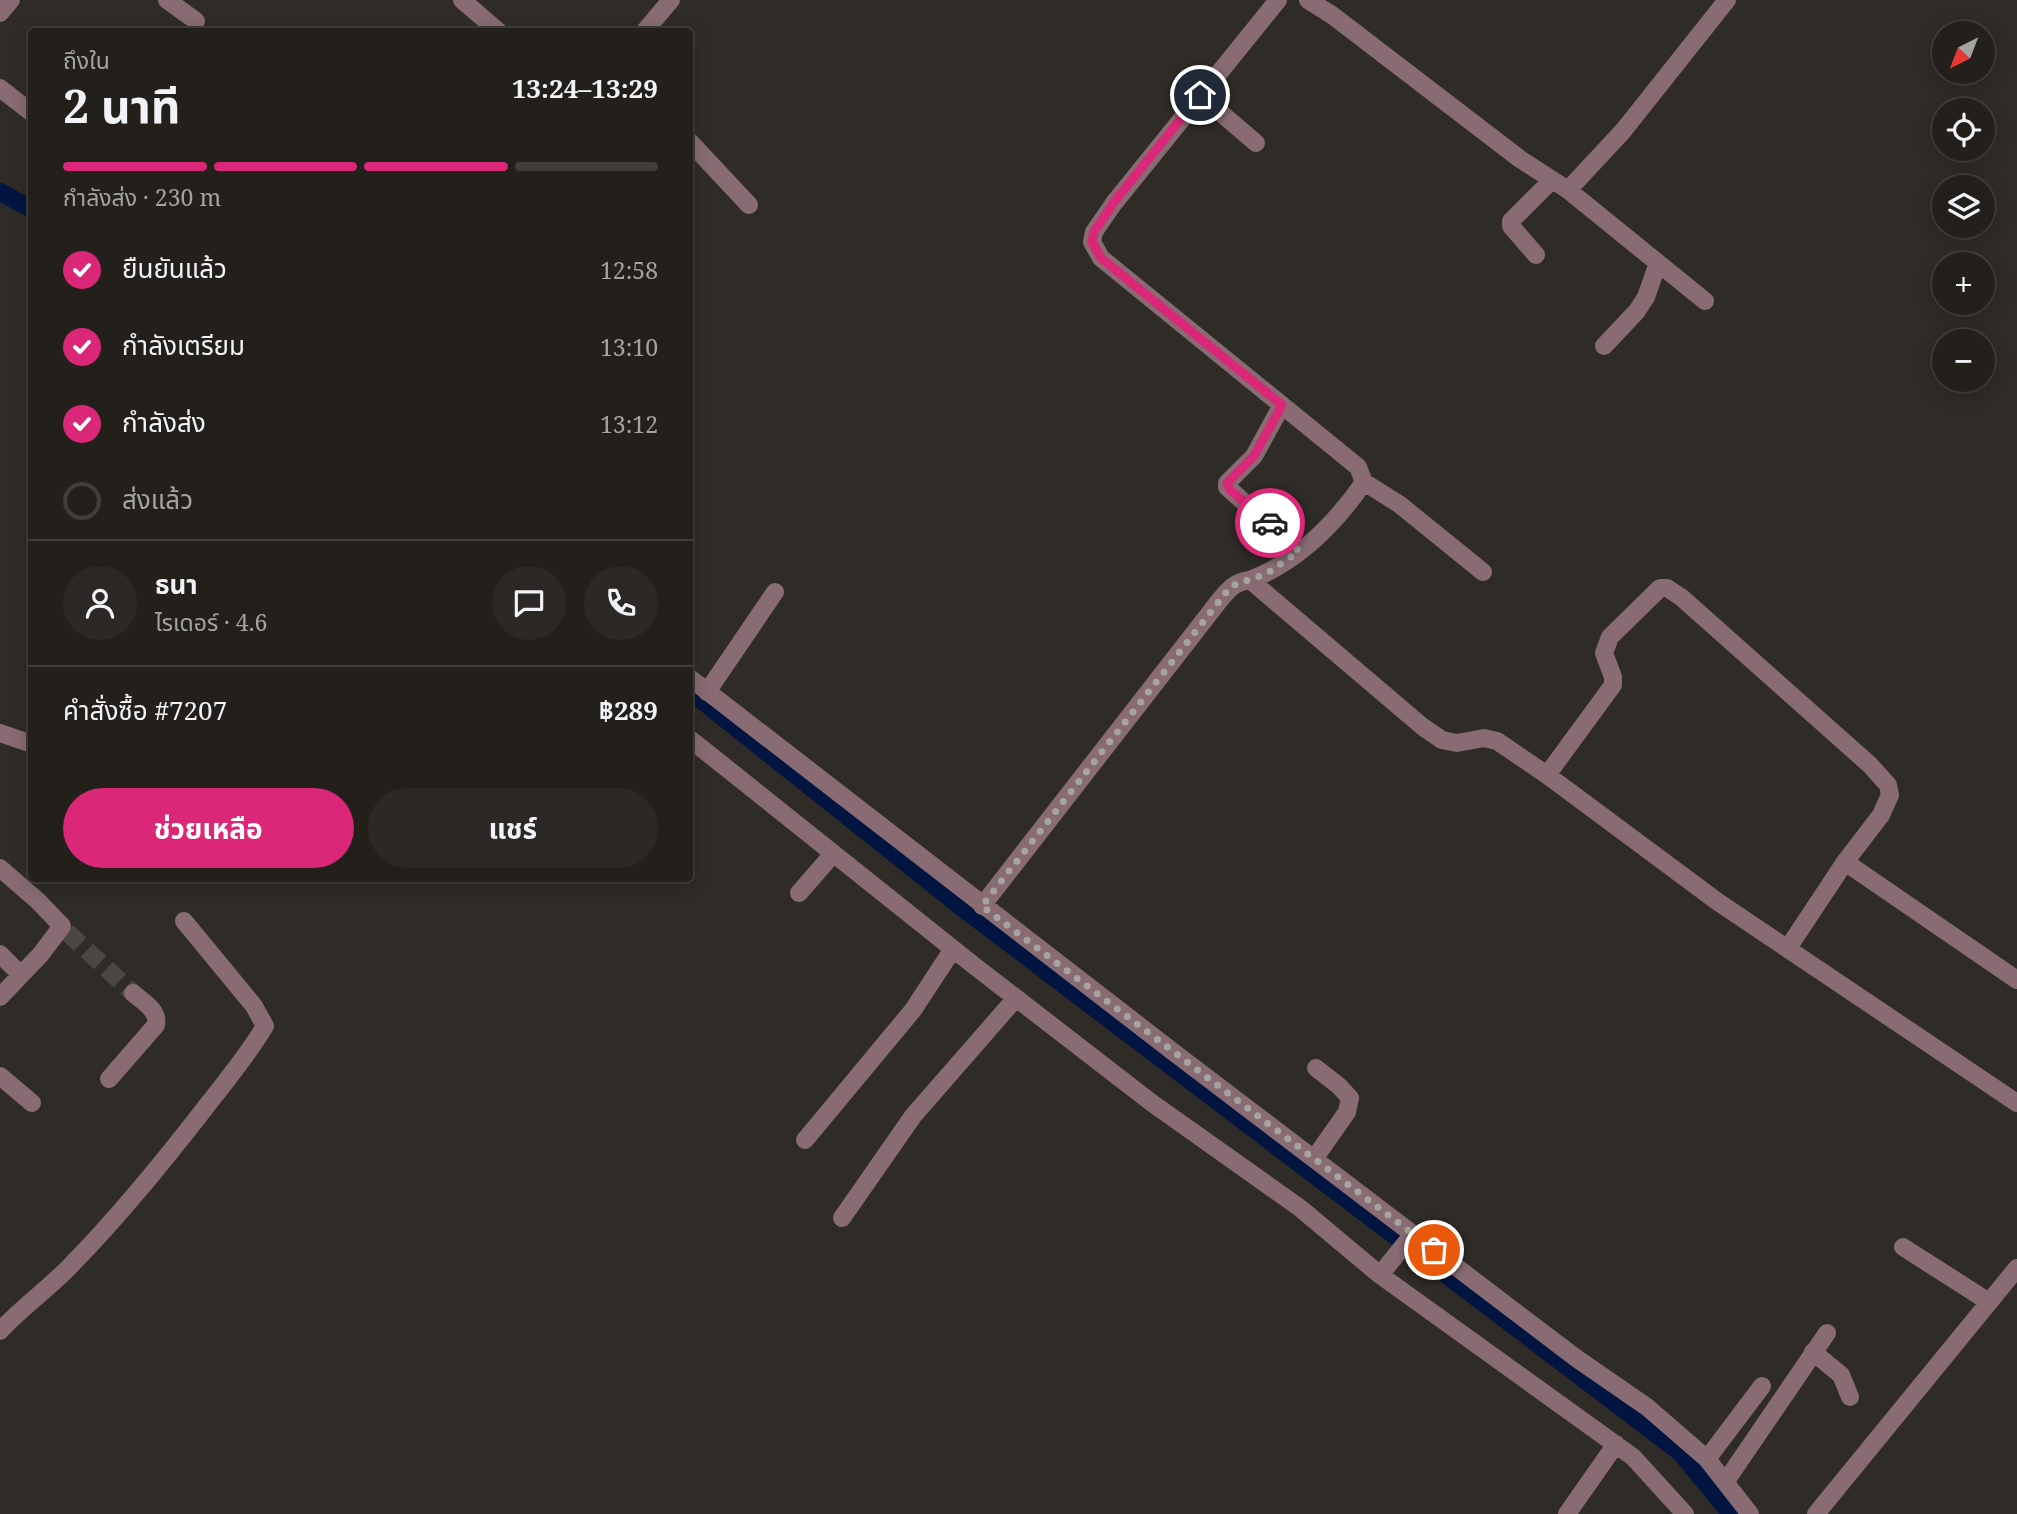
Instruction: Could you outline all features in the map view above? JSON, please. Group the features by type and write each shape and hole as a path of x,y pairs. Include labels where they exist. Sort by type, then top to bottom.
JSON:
{"street":[{"path":"0,13 11,0"},
{"path":"167,0 197,21"},
{"path":"462,0 494,28"},
{"path":"647,28 671,0"},
{"path":"1278,0 1114,202 1094,232 1092,242 1101,258 1358,467 1364,482 1399,504 1483,572"},
{"path":"1308,0 1332,15 1520,159 1568,190 1705,301"},
{"path":"1568,190 1623,131 1727,0"},
{"path":"0,89 28,110"},
{"path":"1200,95 1256,142"},
{"path":"693,145 749,205"},
{"path":"1536,255 1511,226 1511,221 1552,180"},
{"path":"1604,346 1637,311 1646,297 1658,263"},
{"path":"1282,405 1254,456 1227,486 1299,551"},
{"path":"982,906 1231,586 1266,574 1326,531 1364,482"},
{"path":"1250,580 1423,727 1442,740 1457,743 1484,738 1497,741 1718,902 2017,1103"},
{"path":"1547,775 1614,685 1614,677 1604,653 1606,643 1660,588 1667,588 1681,597 1870,765 1888,785 1890,795 1881,815 1845,862 1788,948"},
{"path":"707,692 775,592"},
{"path":"693,680 1412,1237 1647,1407 1707,1459 1727,1481 1750,1514"},
{"path":"0,733 28,743"},
{"path":"693,741 953,949 1152,1103 1300,1208 1382,1273 1633,1457 1685,1514"},
{"path":"799,892 833,853"},
{"path":"1845,862 2017,980"},
{"path":"0,868 38,901 64,929 0,997"},
{"path":"0,1331 73,1263 132,1196 184,1135 255,1044 265,1026 254,1006 184,922"},
{"path":"805,1140 913,1010 953,949"},
{"path":"0,954 21,975"},
{"path":"109,1079 156,1025 154,1011 133,993"},
{"path":"842,1218 913,1116 1016,998"},
{"path":"1314,1159 1347,1112 1350,1097 1316,1068"},
{"path":"0,1076 32,1103"},
{"path":"1382,1273 1412,1237"},
{"path":"1903,1247 1989,1302"},
{"path":"1816,1514 2017,1268"},
{"path":"1727,1481 1827,1333"},
{"path":"1813,1352 1841,1375 1850,1397"},
{"path":"1707,1459 1762,1386"},
{"path":"1567,1514 1616,1444"}],"waterway":[{"path":"0,192 28,207"},
{"path":"693,693 960,906 1680,1452 1731,1514"}],"tunnel":[{"path":"67,932 133,993"}],"way so far":[{"path":"1270,523 1299,551 1266,574 1231,586 982,906 1434,1250"}],"route":[{"path":"1200,95 1114,202 1094,232 1092,242 1101,258 1282,405 1254,456 1227,483 1230,490 1270,523"}]}
